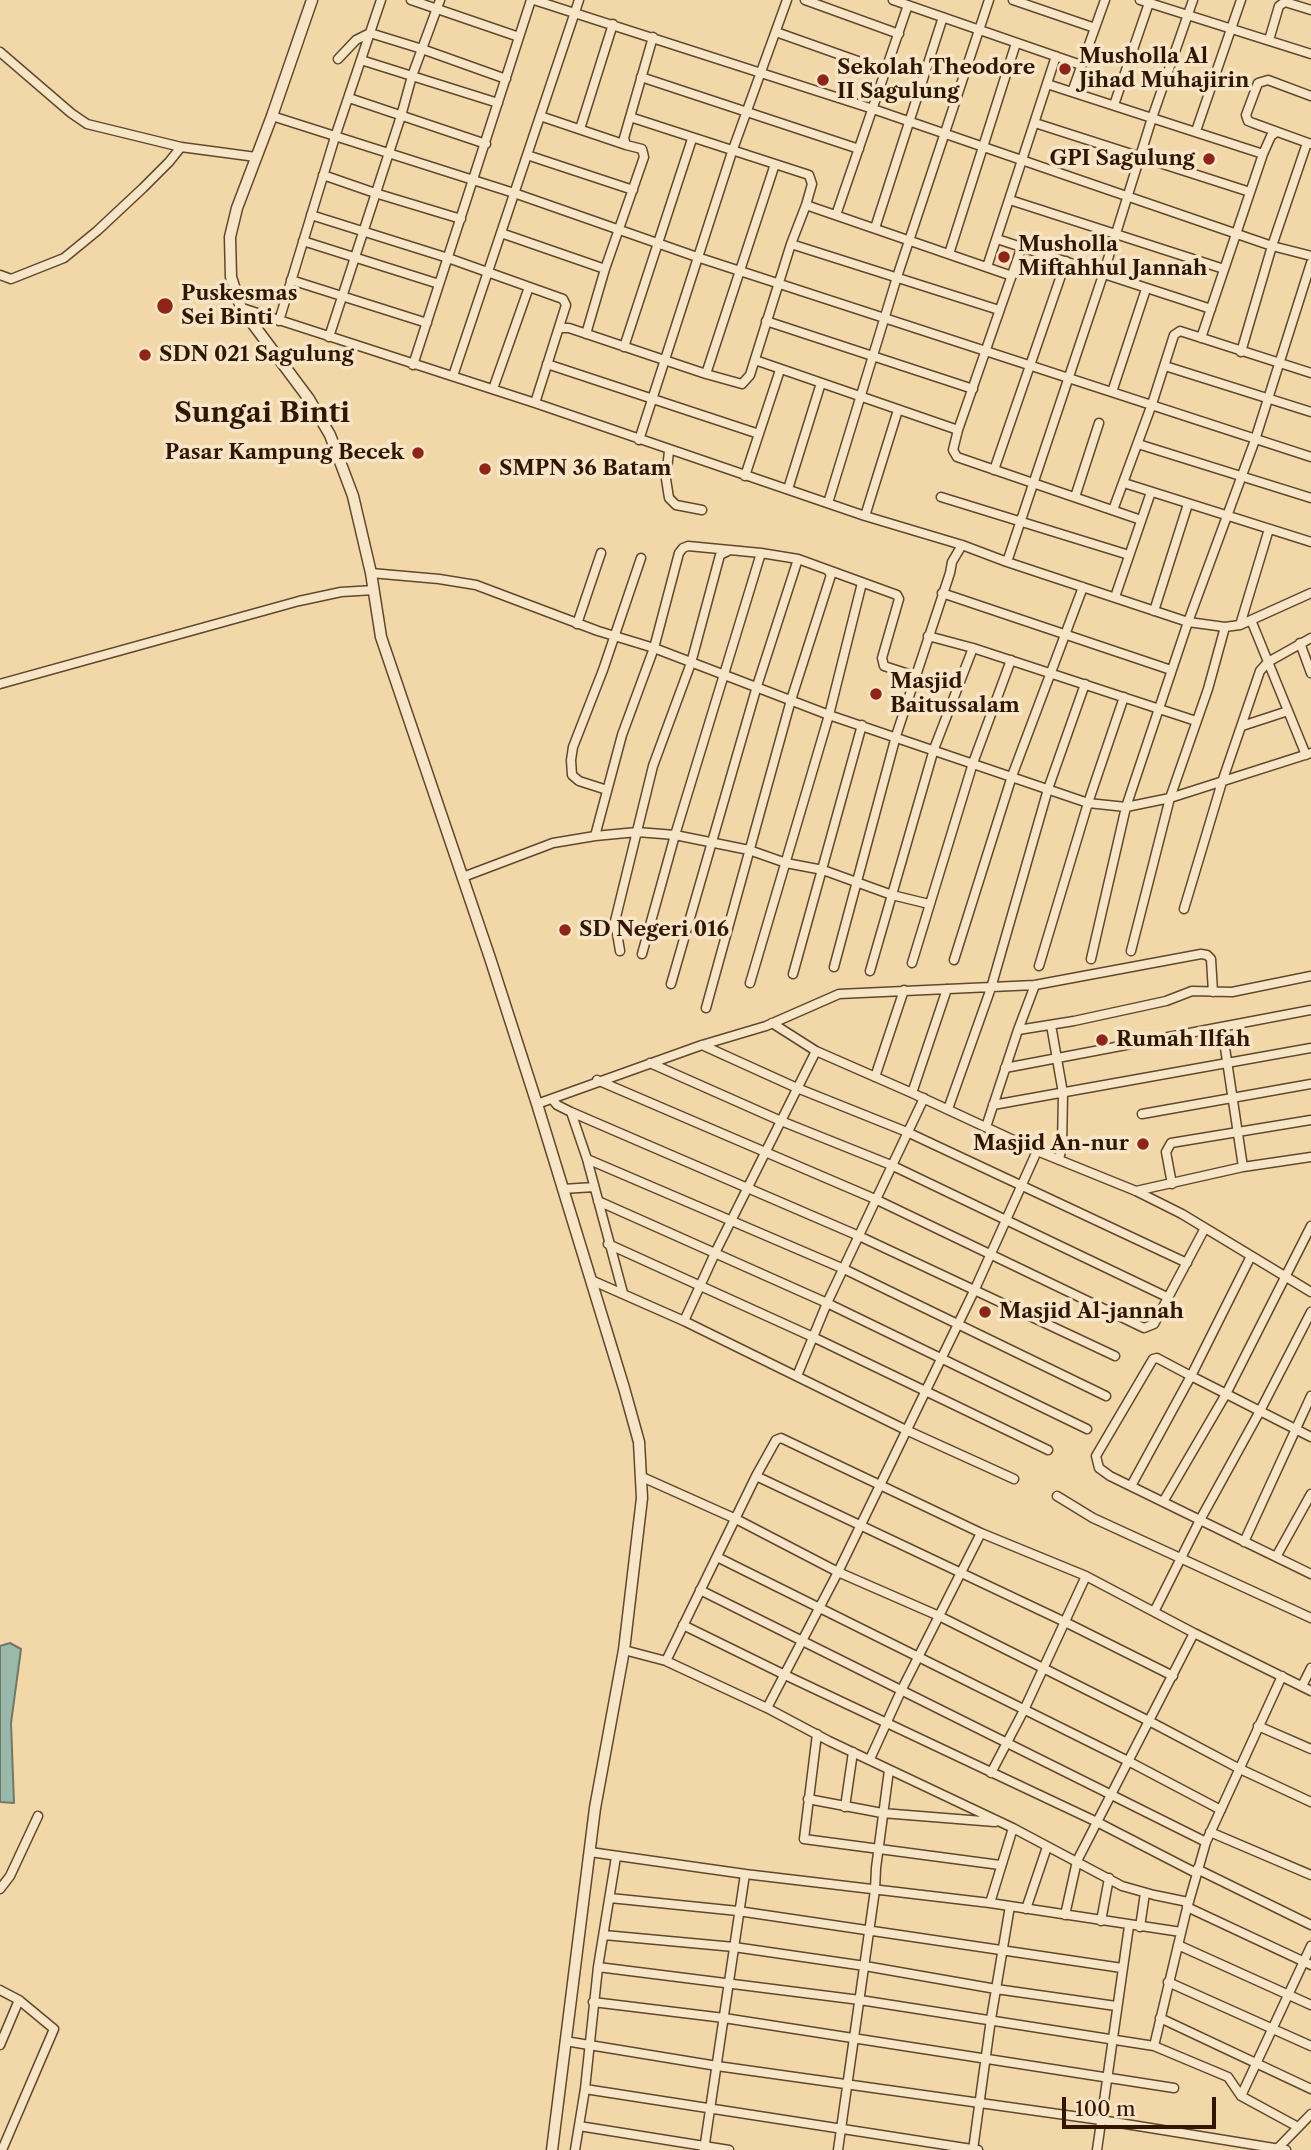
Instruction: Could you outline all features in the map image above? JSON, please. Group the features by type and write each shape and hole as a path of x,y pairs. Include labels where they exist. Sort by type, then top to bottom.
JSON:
{"street":[{"path":"312,0 237,208 230,237 231,276 241,308 309,399 330,435 353,496 371,573 381,637 537,1104 639,1442 642,1477 624,1650 595,1808 552,2150"},
{"path":"278,321 381,0"},
{"path":"411,0 438,4 519,37"},
{"path":"413,365 533,0 873,109 1272,246 1311,256"},
{"path":"453,376 579,0"},
{"path":"639,440 732,152 787,0"},
{"path":"805,0 829,4 899,34"},
{"path":"893,0 1081,65"},
{"path":"828,503 897,276 989,0"},
{"path":"1013,0 1095,28"},
{"path":"1072,92 1105,0"},
{"path":"1007,562 1103,275 1139,156 1193,0"},
{"path":"1196,131 1241,0"},
{"path":"1114,105 1146,1 1311,54"},
{"path":"1269,40 1279,6 1284,2 1311,10"},
{"path":"329,337 412,76 438,4"},
{"path":"836,215 908,5"},
{"path":"875,228 943,17"},
{"path":"580,129 613,24"},
{"path":"776,32 886,71"},
{"path":"338,59 356,40 370,33 506,79"},
{"path":"626,145 624,138 629,117 653,37"},
{"path":"949,254 1016,43"},
{"path":"0,52 71,113 88,124 181,147 256,157"},
{"path":"987,267 1056,56"},
{"path":"361,60 498,103"},
{"path":"641,77 859,149"},
{"path":"1241,352 1272,246 1309,144 1248,121 1246,115 1258,83 1268,80 1311,96"},
{"path":"1047,84 1263,154"},
{"path":"349,98 486,144"},
{"path":"272,116 472,182 514,193 698,257 1311,457"},
{"path":"540,116 642,149 644,157 586,334"},
{"path":"559,328 586,334 742,384 750,375 755,360 806,205 812,184 809,175 629,117"},
{"path":"1035,123 1250,192"},
{"path":"1201,338 1263,154 1270,136 1275,133"},
{"path":"624,347 692,139"},
{"path":"0,275 11,279 64,258 143,188 181,147"},
{"path":"527,155 633,190"},
{"path":"706,374 775,164"},
{"path":"323,175 461,219"},
{"path":"1010,200 1224,269"},
{"path":"806,205 1012,276"},
{"path":"311,215 447,258 563,299 566,304 534,403"},
{"path":"501,233 605,270"},
{"path":"998,239 1211,309"},
{"path":"303,241 439,284"},
{"path":"791,244 999,310"},
{"path":"1022,246 953,450 957,457 1141,520"},
{"path":"994,470 1066,261"},
{"path":"1091,959 1126,807 1171,670 1229,516 1269,399 1311,263"},
{"path":"291,280 427,323"},
{"path":"493,389 529,287"},
{"path":"1112,392 1146,289"},
{"path":"241,308 493,389 669,451 962,545 1188,622 1225,627 1240,625 1311,593"},
{"path":"766,321 973,389"},
{"path":"1113,510 1174,335 1180,331 1311,373"},
{"path":"755,360 958,430"},
{"path":"547,364 759,434"},
{"path":"1165,366 1311,412"},
{"path":"745,476 780,370"},
{"path":"788,489 821,383"},
{"path":"865,516 898,410"},
{"path":"1075,496 1099,423"},
{"path":"1138,444 1311,498"},
{"path":"669,451 666,479 669,498 676,505 702,510"},
{"path":"1124,483 1311,542"},
{"path":"1115,597 1152,492"},
{"path":"941,497 1129,555"},
{"path":"1154,611 1188,503"},
{"path":"1240,625 1269,529"},
{"path":"834,967 896,736 952,562 962,545"},
{"path":"595,836 622,735 654,648 679,553 688,546 761,552 827,568 831,575 791,700 706,1008"},
{"path":"620,951 615,921 653,766 691,663 720,555 728,551"},
{"path":"642,954 675,835 761,552"},
{"path":"577,624 601,553"},
{"path":"607,790 572,775 570,769 573,747 615,637 641,558"},
{"path":"671,984 757,686 798,559"},
{"path":"829,572 897,595 899,599 882,658 884,666 915,676"},
{"path":"371,573 439,579 476,586 577,624 654,648 829,715 1088,803 1126,807 1170,798 1309,754 1288,711 1251,620"},
{"path":"750,983 829,715 863,583"},
{"path":"954,960 1012,776 1083,587"},
{"path":"0,684 287,604 341,592 373,590"},
{"path":"942,593 1171,670"},
{"path":"1131,951 1170,798 1208,689 1225,627"},
{"path":"928,636 1011,660 1196,721"},
{"path":"1184,909 1222,782 1260,671 1268,662 1311,638"},
{"path":"1300,643 1311,673"},
{"path":"870,971 934,749 973,648"},
{"path":"912,963 974,763 1011,660"},
{"path":"948,1109 991,988 1048,789 1085,684"},
{"path":"1039,966 1088,803 1124,697"},
{"path":"1242,726 1288,711"},
{"path":"793,974 862,725"},
{"path":"463,877 554,843 637,832 675,835 749,850 786,863 823,870 892,895 929,904"},
{"path":"537,1104 597,1080 772,1023 839,994 1035,985 1201,954 1212,959 1213,992"},
{"path":"1018,1030 1166,1001 1192,991 1232,992 1311,976"},
{"path":"986,1126 1035,985"},
{"path":"912,1093 947,989"},
{"path":"875,1077 904,990"},
{"path":"1005,1068 1311,1010"},
{"path":"772,1023 816,1051 1037,1151 1136,1191 1205,1228 1311,1292"},
{"path":"1051,1025 1063,1093 1062,1146 1059,1160"},
{"path":"1222,1028 1243,1167"},
{"path":"702,1045 797,1088 907,1132 1187,1263"},
{"path":"993,1105 1311,1048"},
{"path":"684,1321 816,1051"},
{"path":"650,1063 781,1121 891,1165 1167,1297"},
{"path":"597,1080 875,1199 1144,1328 1154,1324 1205,1228"},
{"path":"1142,1114 1311,1084"},
{"path":"797,1376 827,1303 924,1098"},
{"path":"552,1099 557,1105 571,1112 859,1236 1115,1356"},
{"path":"571,1112 587,1159 623,1293"},
{"path":"1172,1184 1166,1152 1171,1143 1311,1120"},
{"path":"768,1708 838,1572 975,1289 1037,1151"},
{"path":"1136,1191 1243,1167 1311,1157"},
{"path":"587,1159 844,1269 1106,1396"},
{"path":"563,1189 594,1187"},
{"path":"598,1201 716,1251 1087,1429"},
{"path":"1163,1502 1226,1394 1311,1226"},
{"path":"608,1244 702,1285 1048,1450"},
{"path":"1131,1486 1191,1376 1251,1256"},
{"path":"591,1280 684,1321 906,1430 1014,1479"},
{"path":"1155,1611 1311,1311"},
{"path":"1311,1437 1153,1359 1096,1456 1099,1468 1131,1486 1311,1574"},
{"path":"1244,1542 1311,1396"},
{"path":"666,1661 756,1476 776,1440 781,1438 981,1533 1086,1576 1311,1690"},
{"path":"756,1476 1065,1622 1172,1676"},
{"path":"642,1477 736,1519 838,1572 939,1616 1240,1769 1311,1802"},
{"path":"1276,1557 1311,1493"},
{"path":"1057,1496 1093,1518 1311,1618"},
{"path":"870,1759 901,1691 981,1533"},
{"path":"717,1557 1221,1810"},
{"path":"991,1773 1024,1710 1086,1576"},
{"path":"700,1590 1206,1842"},
{"path":"683,1625 1311,1925"},
{"path":"1065,1915 1077,1861 1194,1633"},
{"path":"624,1650 666,1661 1013,1828 1122,1886 1188,1904 1308,1964"},
{"path":"1302,1686 1311,1668"},
{"path":"1154,2046 1196,1871 1206,1842 1282,1676"},
{"path":"1258,1726 1311,1749"},
{"path":"817,1734 804,1839 1000,1866"},
{"path":"845,1807 853,1752"},
{"path":"838,2150 865,1966 889,1770"},
{"path":"808,1800 882,1813 1001,1823"},
{"path":"0,1889 10,1876 38,1816"},
{"path":"990,1903 1013,1828"},
{"path":"1210,1832 1311,1875"},
{"path":"1026,1909 1047,1847"},
{"path":"590,1852 745,1874 990,1903 1181,1932"},
{"path":"575,2150 585,2089 593,2002 616,1857"},
{"path":"704,2148 712,2110 745,1874"},
{"path":"1101,1921 1109,1878"},
{"path":"1140,1927 1146,1893"},
{"path":"610,1898 738,1911 1122,1968"},
{"path":"585,2089 975,2150 985,2059 1010,1906"},
{"path":"1097,2150 1129,1926"},
{"path":"604,1935 734,1947 1116,2006"},
{"path":"1178,1945 1311,2006"},
{"path":"1241,2096 1289,1995 1308,1964 1311,1946"},
{"path":"598,1967 860,2000 1154,2046 1228,2077 1241,2096 1298,2127"},
{"path":"1168,1982 1311,2046"},
{"path":"0,1990 19,2000 54,2029 2,2150"},
{"path":"0,2045 19,2000"},
{"path":"593,2002 724,2018 1174,2088"},
{"path":"1160,2018 1311,2089"},
{"path":"565,2041 981,2105 1101,2120 1257,2148 1281,2149 1298,2127 1310,2117"},
{"path":"579,2126 729,2150"}],"shaded area":[{"path":"10,1643 21,1649 11,1723 14,1803 0,1802 0,1646"}],"place":[{"name":"Musholla Al Jihad Muhajirin","path":"1065,69"},
{"name":"Sekolah Theodore II Sagulung","path":"823,80"},
{"name":"GPI Sagulung","path":"1209,159"},
{"name":"Musholla Miftahhul Jannah","path":"1004,257"},
{"name":"Puskesmas Sei Binti","path":"165,306"},
{"name":"SDN 021 Sagulung","path":"145,355"},
{"name":"Pasar Kampung Becek","path":"418,453"},
{"name":"SMPN 36 Batam","path":"485,469"},
{"name":"Masjid Baitussalam","path":"876,694"},
{"name":"SD Negeri 016","path":"565,930"},
{"name":"Rumah Ilfah","path":"1102,1040"},
{"name":"Masjid An-nur","path":"1143,1144"},
{"name":"Masjid Al-jannah","path":"985,1312"}],"district":[{"name":"Sungai Binti","path":"262,414"}]}
